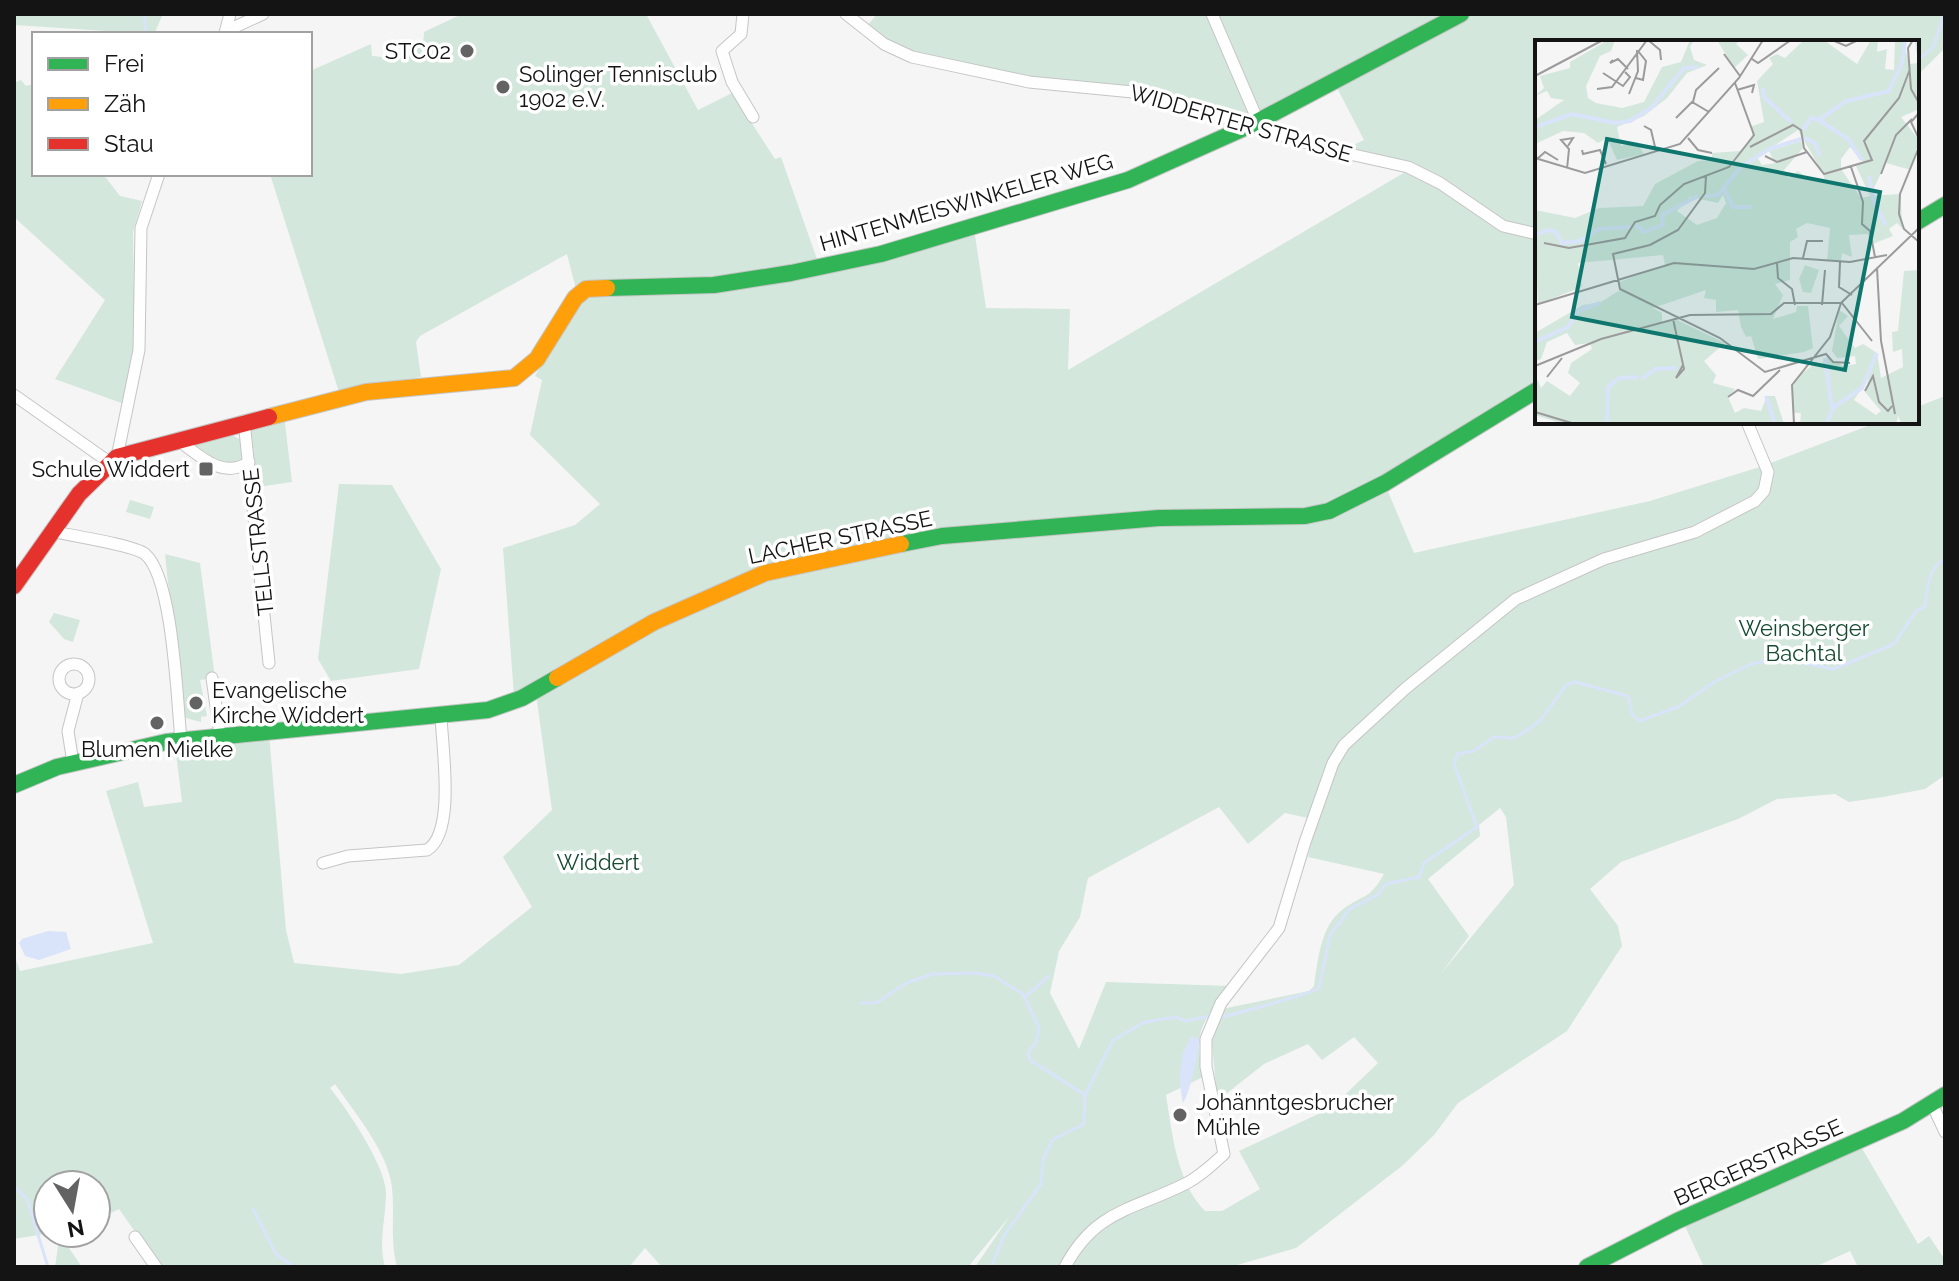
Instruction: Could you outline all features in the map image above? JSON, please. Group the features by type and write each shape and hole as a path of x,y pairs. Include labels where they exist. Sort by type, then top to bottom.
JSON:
{"street":[{"path":"225,32 230,14"},
{"path":"225,32 263,14"},
{"path":"743,14 741,34 722,51 732,82 753,117"},
{"name":"WIDDERTER STRASSE","path":"846,14 884,44 912,57 1029,82 1143,93 1254,123 1327,149 1415,170 1440,183 1492,220 1535,233"},
{"path":"1212,14 1254,123"},
{"name":"HINTENMEISWINKELER WEG","path":"113,459 244,421 380,389 514,378 534,365 572,300 586,289 730,283 881,254 1128,180 1254,123 1461,14"},
{"path":"14,586 50,531 113,459 139,350 140,233 158,176"},
{"path":"1919,221 1945,205"},
{"name":"LACHER STRASSE","path":"14,785 73,763 181,740 488,710 513,703 654,622 765,573 942,536 1159,518 1305,516 1329,511 1385,483 1535,391"},
{"path":"14,395 113,459"},
{"name":"TELLSTRASSE","path":"244,421 269,663"},
{"path":"1065,1267 1078,1245 1107,1216 1185,1184 1224,1154 1205,1057 1206,1039 1215,1017 1279,928 1331,767 1349,738 1516,599 1604,559 1695,532 1755,501 1764,491 1768,472 1748,424"},
{"path":"179,441 221,468 236,469 249,462"},
{"path":"50,531 139,551 154,564 165,595 181,740"},
{"path":"212,678 220,735"},
{"path":"73,763 68,731 78,693"},
{"path":"323,863 348,856 427,850 438,841 444,808 441,716"},
{"path":"1938,1099 1945,1132"},
{"name":"BERGERSTRASSE","path":"1587,1267 1677,1221 1903,1121 1938,1099"},
{"path":"135,1237 156,1267"}],"green space":[{"path":"14,14 163,14 155,32 14,25"},
{"path":"462,14 646,14 698,110 732,93 775,159 781,157 818,262 723,280 576,289 567,254 420,336 416,342 421,377 339,392 271,176 312,176 312,70 371,44 372,56 383,57 423,46 424,32"},
{"path":"877,14 1454,14 1245,120 1152,91 997,74 927,57 896,44 867,26"},
{"path":"1467,14 1945,14 1945,48 1919,74 1919,40 1535,40 1535,230 1501,221 1437,177 1345,149 1364,140 1336,86"},
{"path":"21,80 26,86 32,84 32,176 105,176 120,196 142,201 133,232 135,344 124,404 55,379 105,300 14,217 14,83"},
{"path":"1407,171 1535,237 1535,387 1402,468 1324,508 941,532 746,574 514,696 503,548 575,525 600,504 530,435 542,380 535,376 579,297 707,290 974,229 986,308 1070,309 1068,370"},
{"path":"1945,396 1945,775 1925,789 1849,802 1835,794 1777,799 1738,819 1621,862 1590,889 1618,926 1622,946 1567,1031 1458,1103 1434,1135 1402,1166 1296,1248 1230,1267 975,1267 1010,1216 968,1267 662,1267 645,1248 629,1267 397,1267 393,1245 391,1181 387,1168 368,1130 335,1084 330,1088 364,1138 384,1181 382,1248 385,1267 160,1267 119,1209 112,1212 112,1169 32,1169 32,1236 14,1239 14,954 20,971 153,943 106,791 138,782 144,807 182,802 175,745 269,734 286,930 294,963 401,974 459,965 532,907 503,857 552,810 536,694 748,582 942,541 1159,522 1313,521 1386,487 1414,553 1650,501 1763,466 1873,424 1919,424 1919,406","holes":["1219,807 1248,844 1285,813 1317,820 1308,857 1384,874 1369,893 1342,910 1329,926 1321,945 1314,986 1309,991 1222,1009 1212,1042 1217,1101 1264,1064 1308,1044 1322,1060 1354,1037 1378,1063 1331,1108 1239,1151 1260,1189 1222,1211 1205,1211 1182,1172 1166,1095 1203,1077 1199,1047 1202,1027 1232,986 1106,982 1079,1049 1050,993 1059,951 1080,917 1088,878","1500,808 1506,817 1514,885 1440,975 1469,936 1428,879 1480,836 1479,825"]},
{"path":"284,415 292,482 258,487 250,422"},
{"path":"232,435 241,440 244,455 240,461 224,465 195,445 196,442"},
{"path":"339,484 392,485 441,569 419,669 331,681 318,659"},
{"path":"130,500 154,507 150,519 126,512"},
{"path":"165,554 200,563 215,678 200,680 207,716 201,717 201,722 182,717"},
{"path":"54,613 80,620 73,642 64,639 49,622"},
{"path":"1860,1145 1918,1244 1929,1236 1945,1260 1945,1267 1858,1267 1850,1251 1815,1267 1704,1267 1684,1224"},
{"path":"58,1249 70,1249 82,1267 55,1267"}],"water":[{"path":"48,931 66,932 71,949 39,960 25,956 19,943 22,939"},
{"path":"1192,1036 1200,1039 1191,1083 1183,1103 1180,1068"}],"waterway":[{"path":"144,14 146,32"},
{"path":"1919,59 1934,46 1944,14"},
{"path":"1219,1017 1319,988 1330,935 1350,909 1377,895 1386,884 1419,877 1424,863 1477,827 1454,764 1457,754 1474,751 1494,737 1514,738 1526,731 1541,720 1566,685 1575,682 1628,696 1632,714 1639,721 1678,707 1714,682 1751,664 1778,658 1834,669 1894,644 1916,611 1925,607 1932,573 1945,559"},
{"path":"861,1003 876,1003 906,983 933,974 994,976 1023,994 1039,1028 1036,1043 1028,1052 1030,1060 1085,1095"},
{"path":"1025,997 1049,976"},
{"path":"991,1267 1005,1234 1041,1184 1043,1160 1052,1140 1084,1124 1085,1095 1113,1040 1145,1022 1176,1017 1185,1021 1211,1016"},
{"path":"14,1186 27,1199 48,1267"},
{"path":"253,1209 276,1254 294,1267"}],"traffic: fast":[{"path":"607,288 714,285 791,273 881,254 1128,180 1251,125 1461,14"},
{"path":"1919,221 1945,205"},
{"path":"901,544 942,536 1159,518 1305,516 1329,511 1385,483 1535,391"},
{"path":"14,785 57,767 166,742 488,710 522,698 557,678"},
{"path":"1587,1267 1677,1221 1903,1121 1945,1095"}],"traffic: slow":[{"path":"269,417 366,392 514,378 537,359 575,298 586,289 607,288"},
{"path":"557,678 654,622 765,573 901,544"}],"traffic: jam":[{"path":"14,586 79,494 117,457 269,417"}],"place":[{"name":"STC02","path":"467,51"},
{"name":"Solinger Tennisclub 1902 e.V.","path":"503,87"},
{"name":"Schule Widdert","path":"206,469"},
{"name":"Evangelische Kirche Widdert","path":"196,703"},
{"name":"Blumen Mielke","path":"157,723"},
{"name":"Johänntgesbrucher Mühle","path":"1180,1115"}],"park label":[{"name":"Weinsberger Bachtal","path":"1804,640"},
{"name":"Widdert","path":"598,862"}]}
